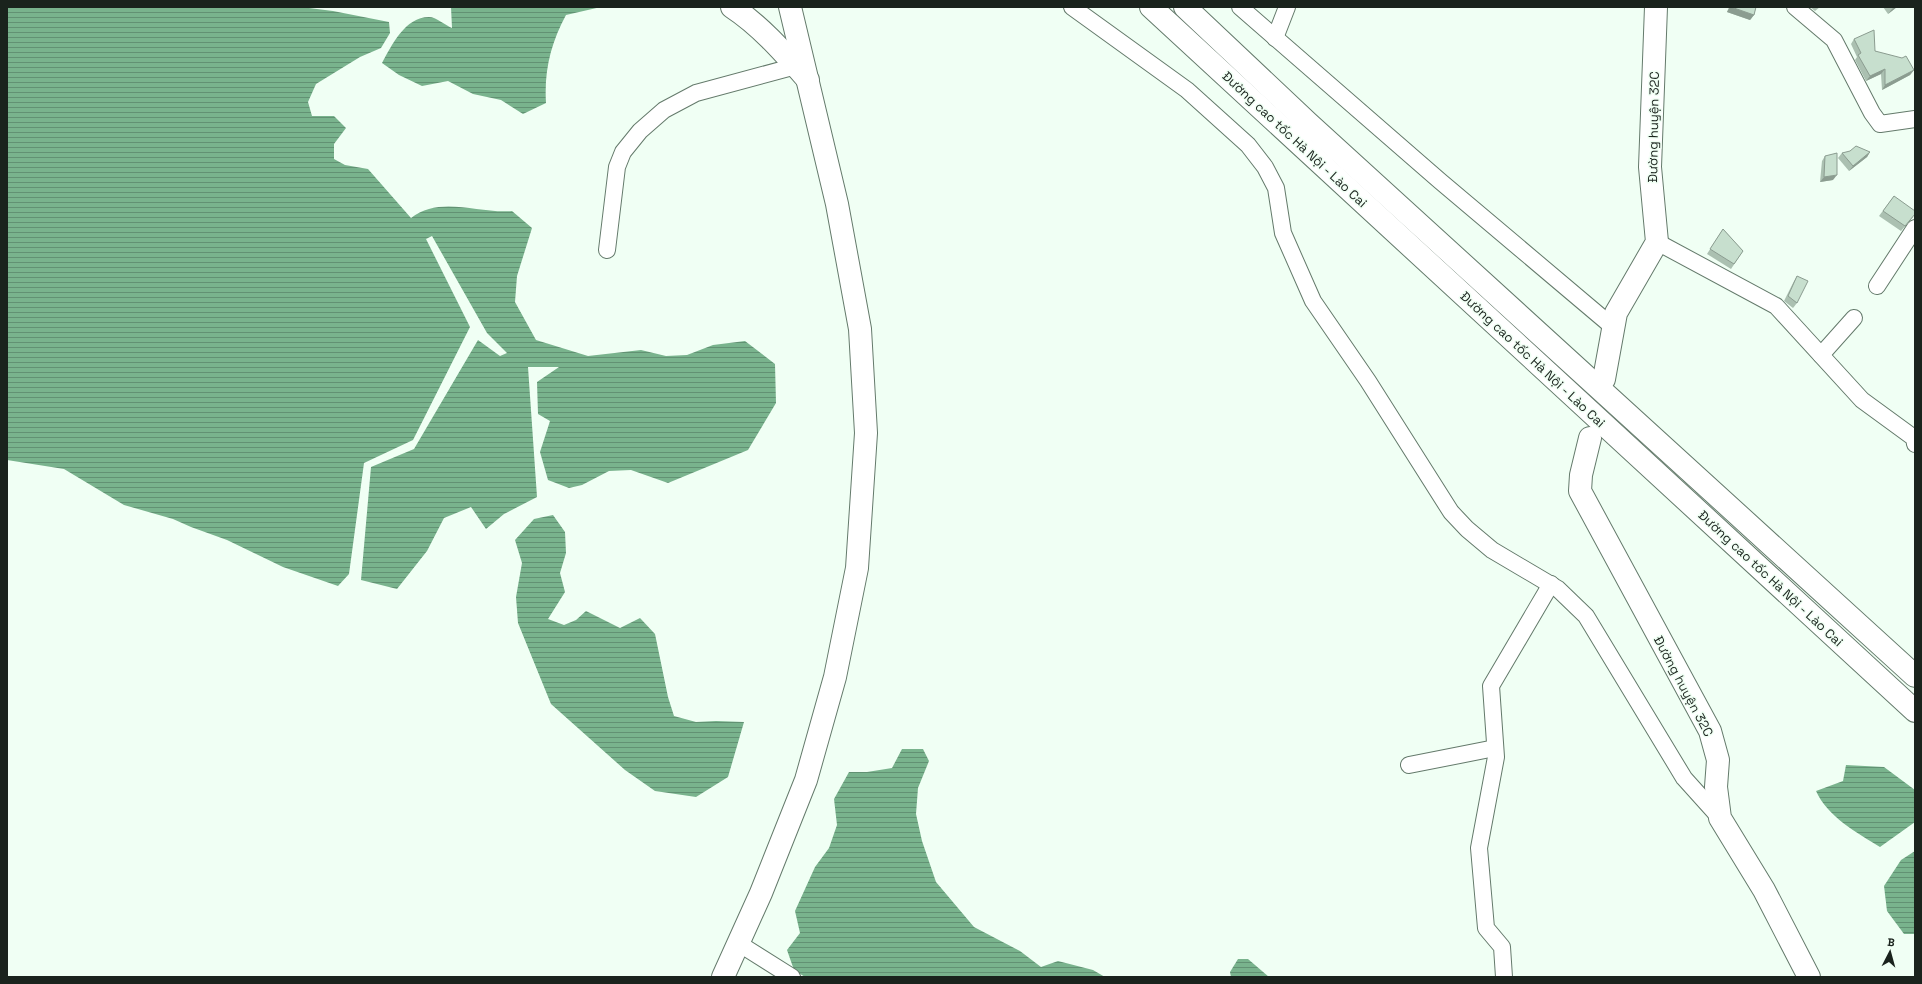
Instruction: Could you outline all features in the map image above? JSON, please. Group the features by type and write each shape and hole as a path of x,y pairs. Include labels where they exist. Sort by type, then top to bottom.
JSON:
{"main road":[{"path":"732,7 776,44 802,73"},
{"path":"723,977 806,780 835,678 857,568 866,433 860,329 837,204 802,73 790,7"},
{"name":"Đường cao tốc Hà Nội - Lào Cai","path":"1152,7 1915,711"},
{"name":"Đường cao tốc Hà Nội - Lào Cai","path":"1185,7 1308,123 1915,676"},
{"name":"Đường huyện 32C","path":"1656,7 1650,167 1657,242"},
{"path":"1604,379 1616,313 1657,242"},
{"name":"Đường huyện 32C","path":"1590,438 1581,475 1580,491 1597,525 1710,731 1718,760 1716,788 1720,818 1764,890 1809,977"}],"street":[{"path":"1072,7 1187,90 1248,145 1265,167 1276,188 1283,232 1313,301 1368,381 1451,512 1467,529 1492,550 1551,584 1586,616 1684,778 1720,818"},
{"path":"1240,7 1613,327"},
{"path":"1275,38 1287,7"},
{"path":"1795,7 1834,40 1872,113 1880,124 1915,119"},
{"path":"607,250 617,166 623,152 640,130 664,110 696,93 802,73"},
{"path":"1877,286 1915,228"},
{"path":"1657,242 1776,306 1862,400 1914,438 1915,444"},
{"path":"1821,355 1854,318"},
{"path":"1504,977 1502,947 1486,928 1479,848 1496,757 1491,686 1551,584"},
{"path":"1409,765 1495,748"},
{"path":"738,943 792,977"}],"shaded area":[{"path":"7,7 301,7 333,11 389,22 390,33 381,48 360,57 316,84 308,102 312,116 334,116 346,128 334,144 334,159 345,165 368,169 411,218 422,211 447,206 512,211 532,228 517,276 515,302 536,340 588,356 641,350 666,356 687,355 713,345 745,341 775,364 776,403 748,450 668,483 631,470 609,471 582,485 569,488 548,480 540,452 550,421 538,414 537,382 559,367 528,367 537,497 504,514 486,529 471,507 444,518 427,551 397,589 361,580 371,467 414,449 478,340 500,356 507,353 487,333 432,236 426,239 470,327 413,440 364,463 349,574 338,586 283,567 227,540 173,519 124,505 64,469 7,460"},
{"path":"451,7 601,7 566,15 556,36 547,68 546,103 523,114 501,100 473,94 448,81 422,86 399,75 382,63 400,33 420,18 432,17 452,28"},
{"path":"553,515 565,532 566,553 560,573 565,592 548,619 564,625 576,620 586,611 620,628 640,618 655,634 668,697 674,716 696,722 744,722 728,777 696,797 655,791 625,770 551,704 518,623 516,597 522,563 515,540 534,519"},
{"path":"902,749 923,749 929,761 918,788 916,814 922,841 936,882 974,927 1020,951 1041,967 1058,961 1093,970 1105,977 805,977 794,970 787,950 800,933 795,911 815,867 829,848 837,825 834,799 849,772 867,772 892,768"},
{"path":"1846,765 1884,767 1915,790 1915,822 1880,847 1835,816 1827,808 1816,791 1843,781"},
{"path":"1915,851 1915,934 1904,934 1887,911 1884,886 1901,860"},
{"path":"1238,959 1248,959 1269,977 1231,977 1230,972"}],"building":[{"path":"1731,7 1756,7 1754,15"},
{"path":"1874,30 1875,51 1902,58 1906,56 1914,70 1885,85 1885,69 1870,76 1858,55 1861,53 1854,39"},
{"path":"1856,146 1870,152 1853,166 1842,153 1850,151"},
{"path":"1837,153 1837,175 1824,177 1825,156"},
{"path":"1894,196 1915,211 1915,214 1905,226 1883,211"},
{"path":"1723,229 1743,251 1734,264 1710,249"},
{"path":"1797,276 1808,281 1797,303 1788,296"}]}
